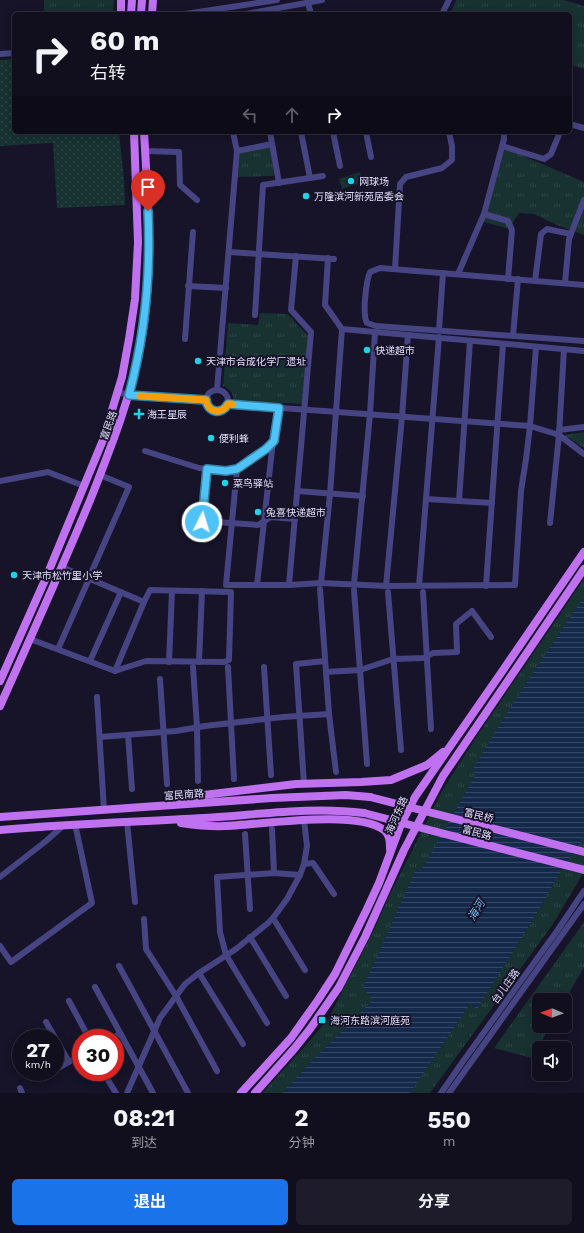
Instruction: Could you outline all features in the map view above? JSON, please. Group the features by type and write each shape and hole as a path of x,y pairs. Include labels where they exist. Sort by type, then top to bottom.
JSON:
{"main road":[{"path":"121,0 121,12"},
{"path":"131,12 132,0"},
{"path":"141,12 142,0"},
{"path":"152,12 153,0"},
{"name":"富民路","path":"0,681 46,580 103,440 118,392 129,339 135,299 138,249 134,134"},
{"name":"富民路","path":"0,706 62,567 100,475 129,395 141,342 146,303 150,242 144,134"},
{"name":"海河东路","path":"241,1093 291,1038 335,974 379,883 401,824 415,797 584,552"},
{"path":"255,1093 310,1029 339,987 365,937 404,850 443,776 584,569"},
{"path":"165,805 188,797 304,784 391,780 427,765 451,746"},
{"name":"富民南路","path":"0,817 346,794 370,797"},
{"name":"富民桥","path":"370,797 584,852"},
{"name":"富民路","path":"167,820 337,810 364,813 584,870"},
{"path":"0,830 75,824 167,820 177,823 222,826 340,819 361,822 384,830 389,836 389,858"}],"street":[{"path":"198,12 277,0"},
{"path":"267,12 278,11 322,0"},
{"path":"443,12 449,0"},
{"path":"308,3 310,12"},
{"path":"242,5 244,12"},
{"path":"0,54 12,53"},
{"path":"572,125 584,128"},
{"path":"218,390 237,151 233,134"},
{"path":"270,134 279,183"},
{"path":"301,134 310,178"},
{"path":"333,134 340,166"},
{"path":"366,134 371,157"},
{"path":"395,270 400,184 406,177 442,168 452,160 452,146 449,134"},
{"path":"458,274 484,214 502,146 504,134"},
{"path":"502,146 544,159 551,154 559,134"},
{"path":"237,151 272,144"},
{"path":"145,151 179,152 180,185 197,200"},
{"path":"255,315 260,254 263,185 323,176"},
{"path":"565,283 568,239 584,200"},
{"path":"484,214 508,221 512,230 508,279"},
{"path":"536,281 541,234 547,229 571,234"},
{"path":"185,339 193,232"},
{"path":"229,252 331,259 325,305 342,329 330,494 321,586 329,714 336,772"},
{"path":"289,585 310,332 291,310 296,256"},
{"path":"584,285 380,268 370,272 364,312 367,324 376,326 584,342"},
{"path":"439,330 443,273"},
{"path":"513,336 518,279"},
{"path":"188,286 226,288"},
{"path":"342,329 584,351"},
{"path":"367,764 354,587 370,414 375,332"},
{"path":"401,750 387,589 408,335"},
{"path":"431,729 427,656 421,589 426,499 440,337"},
{"path":"459,501 470,341"},
{"path":"486,586 503,344"},
{"path":"237,469 226,585 289,585 421,589 515,585 521,491 530,426 536,347"},
{"path":"550,523 559,433 564,349"},
{"path":"218,390 226,394 228,404 224,409 217,412 208,407 206,400 211,392 218,390"},
{"path":"118,392 129,395 206,400"},
{"path":"228,404 530,426 559,433 584,454"},
{"path":"257,585 279,408"},
{"path":"559,433 584,427"},
{"path":"145,451 199,468 226,471 237,469 266,449 274,441"},
{"path":"207,469 202,522 258,525 271,517 294,519"},
{"path":"0,481 48,472 84,486"},
{"path":"92,572 129,487 100,475"},
{"path":"297,491 363,496"},
{"path":"426,499 492,503"},
{"path":"62,567 144,602"},
{"path":"58,650 89,579"},
{"path":"30,639 115,671 146,661 224,662 228,660 231,592 150,590 115,671"},
{"path":"169,662 172,591"},
{"path":"199,662 202,591"},
{"path":"90,661 120,592"},
{"path":"326,672 360,670 393,659 424,658 433,653 457,652 456,624 472,611 491,637"},
{"path":"304,784 296,664 326,661"},
{"path":"228,667 234,779"},
{"path":"264,667 271,775"},
{"path":"193,668 197,727 198,781"},
{"path":"160,679 167,784"},
{"path":"97,697 104,810"},
{"path":"100,737 164,732 268,718 329,714"},
{"path":"128,735 132,789"},
{"path":"127,1093 160,1018 185,984 250,937 273,918 287,899 300,875 304,864 307,846 304,820"},
{"path":"127,822 135,902"},
{"path":"0,946 12,962 92,903 75,824"},
{"path":"0,877 64,825"},
{"path":"272,829 274,872"},
{"path":"245,834 250,909"},
{"path":"304,864 313,863 334,894"},
{"path":"267,1023 226,955 220,932 217,876 274,872 300,875"},
{"name":"台儿庄路","path":"441,1093 584,891"},
{"name":"台儿庄路","path":"449,1093 583,905"},
{"path":"144,918 146,949 176,996 217,1071"},
{"path":"273,918 305,970"},
{"path":"250,937 286,996"},
{"path":"119,966 188,1093"},
{"path":"199,973 243,1044"},
{"path":"95,987 117,1029"},
{"path":"69,1001 84,1029"},
{"path":"46,1022 69,1062"},
{"path":"124,1042 153,1093"},
{"path":"64,1065 72,1060"},
{"path":"109,1081 116,1093"}],"green space":[{"path":"44,0 114,0 113,12 44,12"},
{"path":"456,0 564,0 584,6 584,69 572,66 572,12 451,12"},
{"path":"12,59 12,134 119,134 125,205 57,208 53,143 0,146 0,60"},
{"path":"271,147 274,176 238,177 240,152"},
{"path":"505,148 584,182 584,235 557,225 534,214 519,213 509,229 484,222"},
{"name":"网球场","path":"360,172 363,182 342,189 339,179"},
{"path":"260,313 288,314 308,336 302,404 234,400 233,395 228,388 223,386 228,323 258,325"},
{"path":"584,432 584,448 564,435"},
{"path":"584,579 584,872 553,924 430,1093 262,1093 328,1019 375,928 391,892 442,791 477,736"},
{"path":"584,922 584,967 569,993 533,993"},
{"path":"532,995 532,1033 546,1033 542,1041 532,1041 532,1058 494,1048"}],"water":[{"name":"海河","path":"584,597 584,837 560,873 531,923 477,1009 470,1004 410,1093 282,1093 373,1000 363,988 416,869 421,871 476,774 472,771 485,749 526,683"}],"slow traffic":[{"path":"140,396 206,400 208,407 217,412 224,409 228,404 232,404"}],"place":[{"name":"网球场","path":"351,181"},
{"name":"万隆滨河新苑居委会","path":"306,196"},
{"name":"快递超市","path":"367,350"},
{"name":"天津市合成化学厂遗址","path":"198,361"},
{"name":"海王星辰","path":"139,414"},
{"name":"便利蜂","path":"211,438"},
{"name":"菜鸟驿站","path":"225,483"},
{"name":"兔喜快递超市","path":"258,512"},
{"name":"天津市松竹里小学","path":"14,575"},
{"name":"海河东路滨河庭苑","path":"322,1020"}],"route":[{"path":"148,211 150,242 146,303 141,342 129,395 206,400 208,407 217,412 224,409 228,404 279,408 274,441 266,449 237,469 226,471 207,469 202,522"}]}
